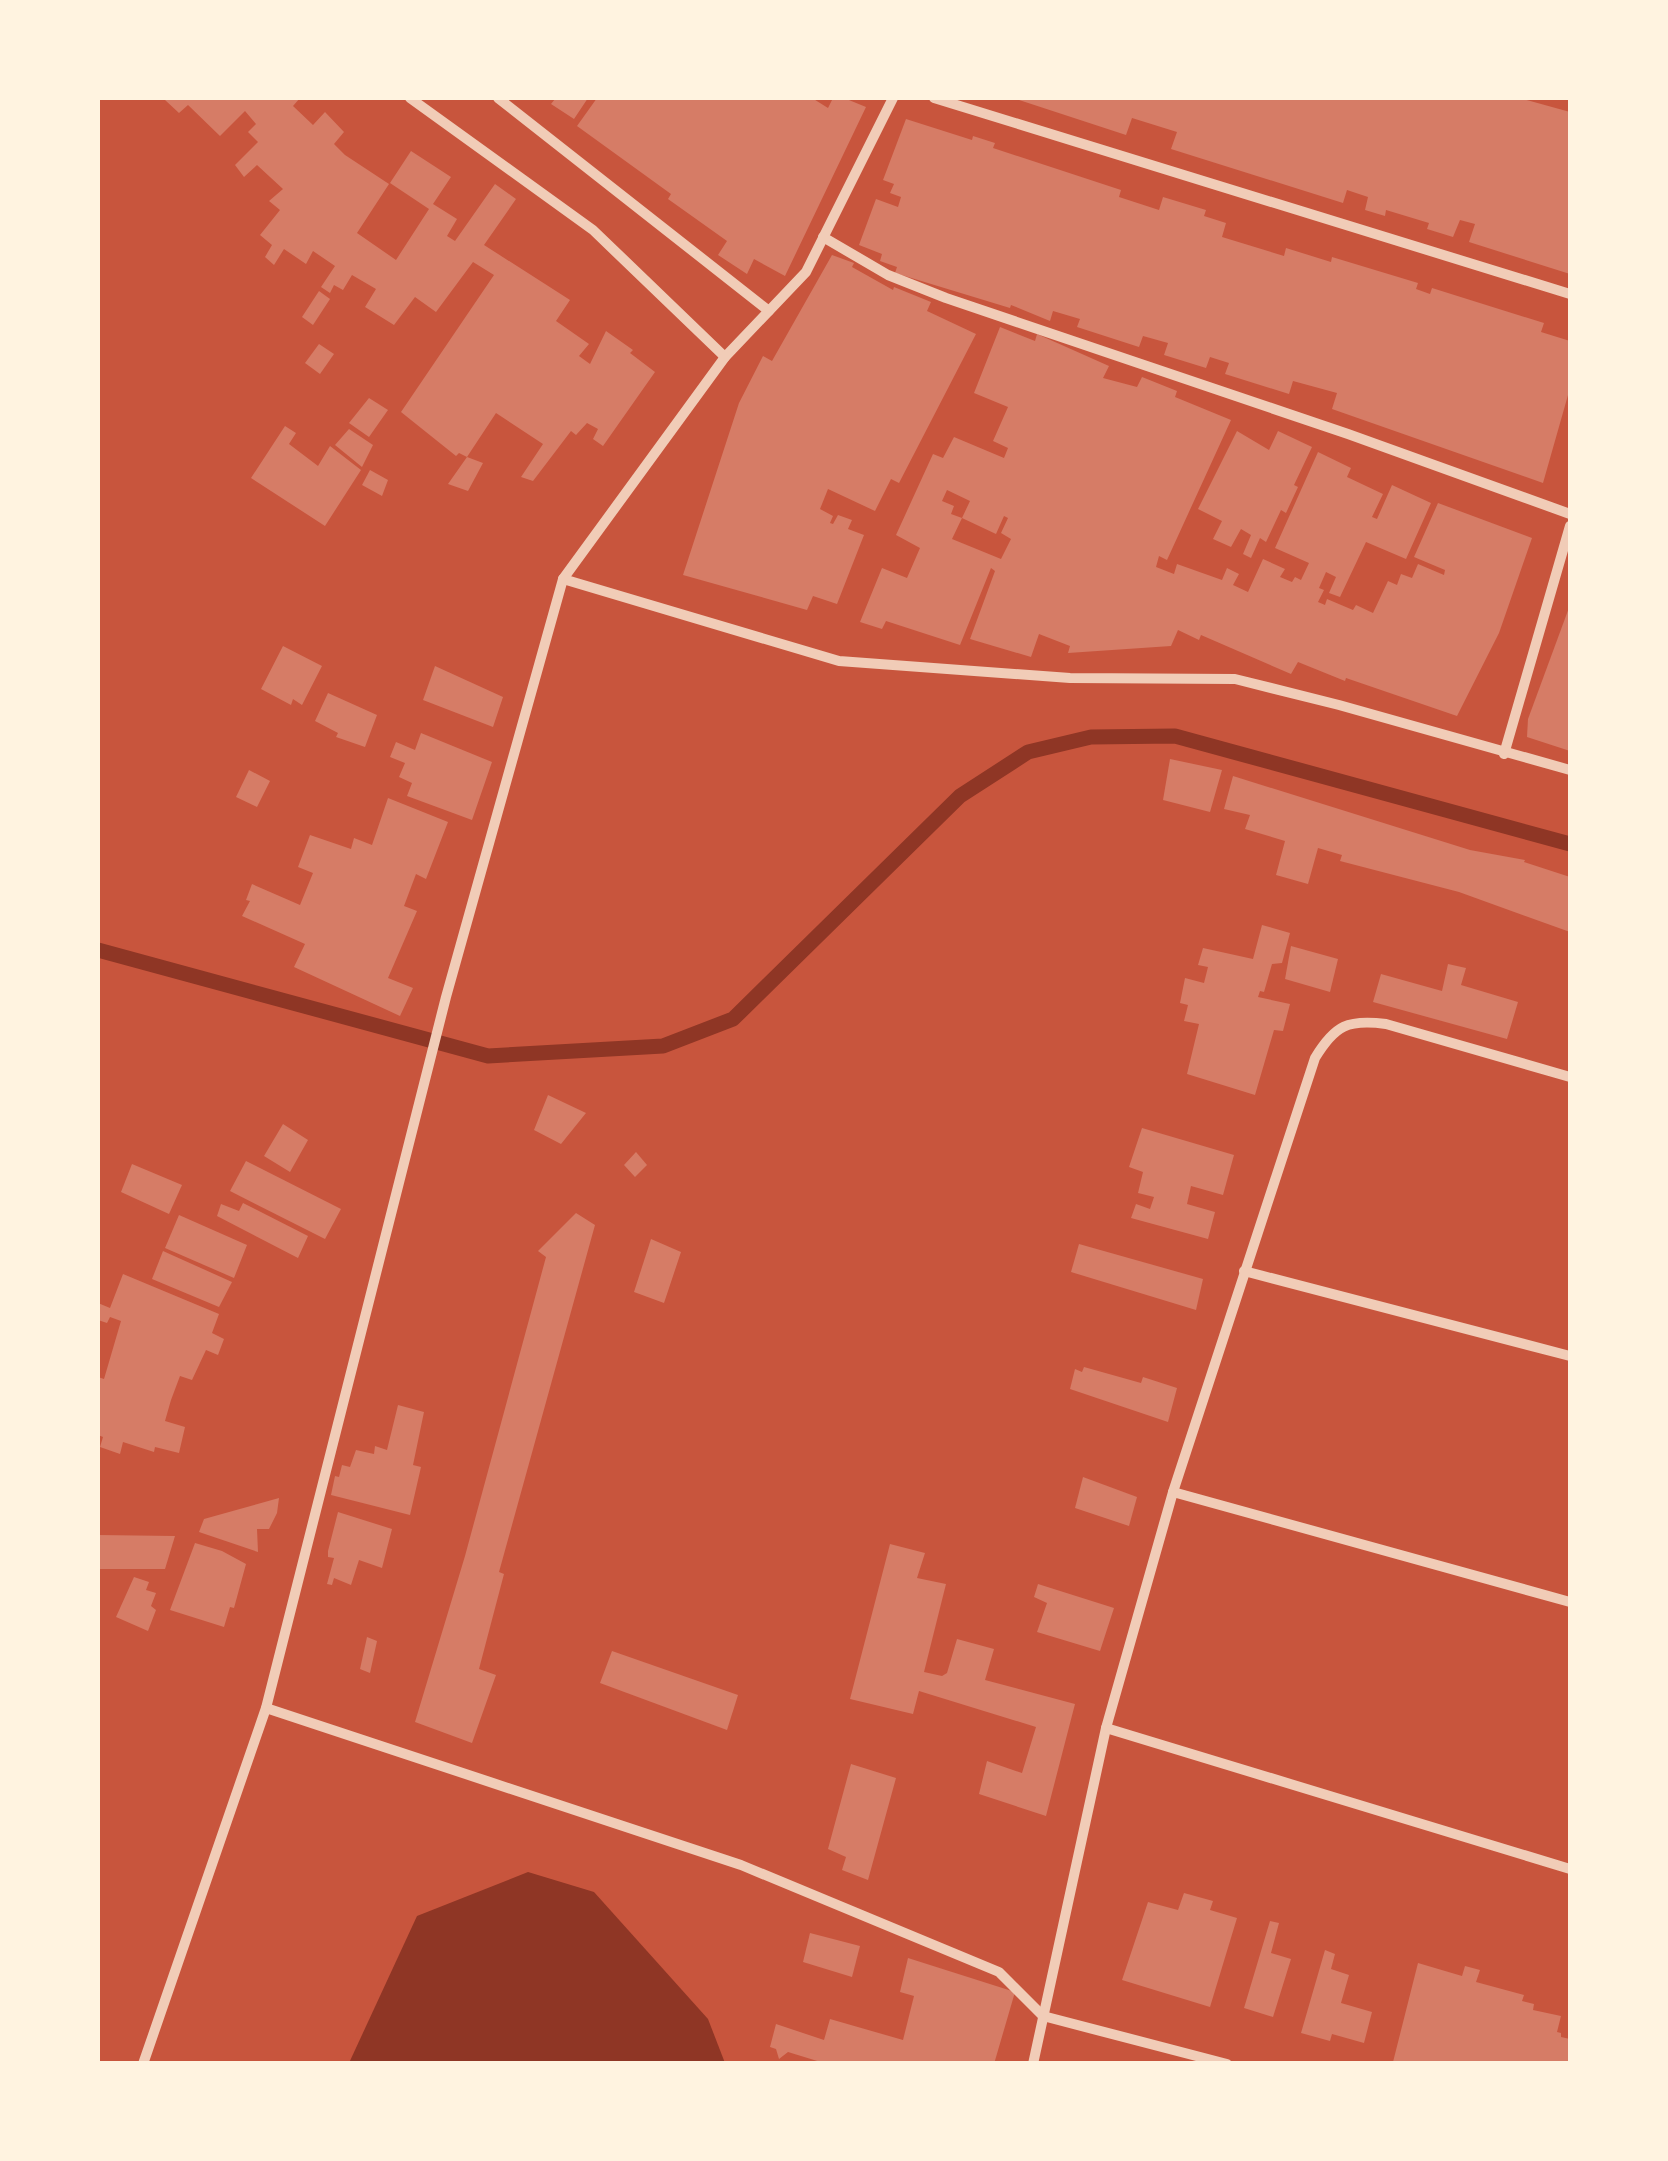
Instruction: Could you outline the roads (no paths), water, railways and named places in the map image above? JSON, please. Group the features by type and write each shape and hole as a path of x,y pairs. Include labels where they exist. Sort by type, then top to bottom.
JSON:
{"street":[{"path":"410,98 593,230 726,357"},
{"path":"498,98 769,311"},
{"path":"143,2064 266,1708 446,997 562,579 726,357 806,272 893,98"},
{"path":"934,98 1570,294"},
{"path":"823,237 888,276 946,298 1570,514"},
{"path":"1504,754 1570,526"},
{"path":"562,579 839,661 1070,678 1235,680 1339,704 1570,770"},
{"path":"1033,2064 1106,1728 1173,1492 1315,1058 1324,1042 1341,1026 1362,1021 1386,1024 1570,1077"},
{"path":"1244,1270 1570,1356"},
{"path":"1173,1492 1570,1602"},
{"path":"266,1708 741,1865 999,1972 1043,2016 1227,2064"},
{"path":"1106,1728 1570,1869"}],"waterway":[{"path":"98,950 488,1056 663,1046 733,1019 960,796 1028,752 1091,737 1175,736 1570,844"}]}
